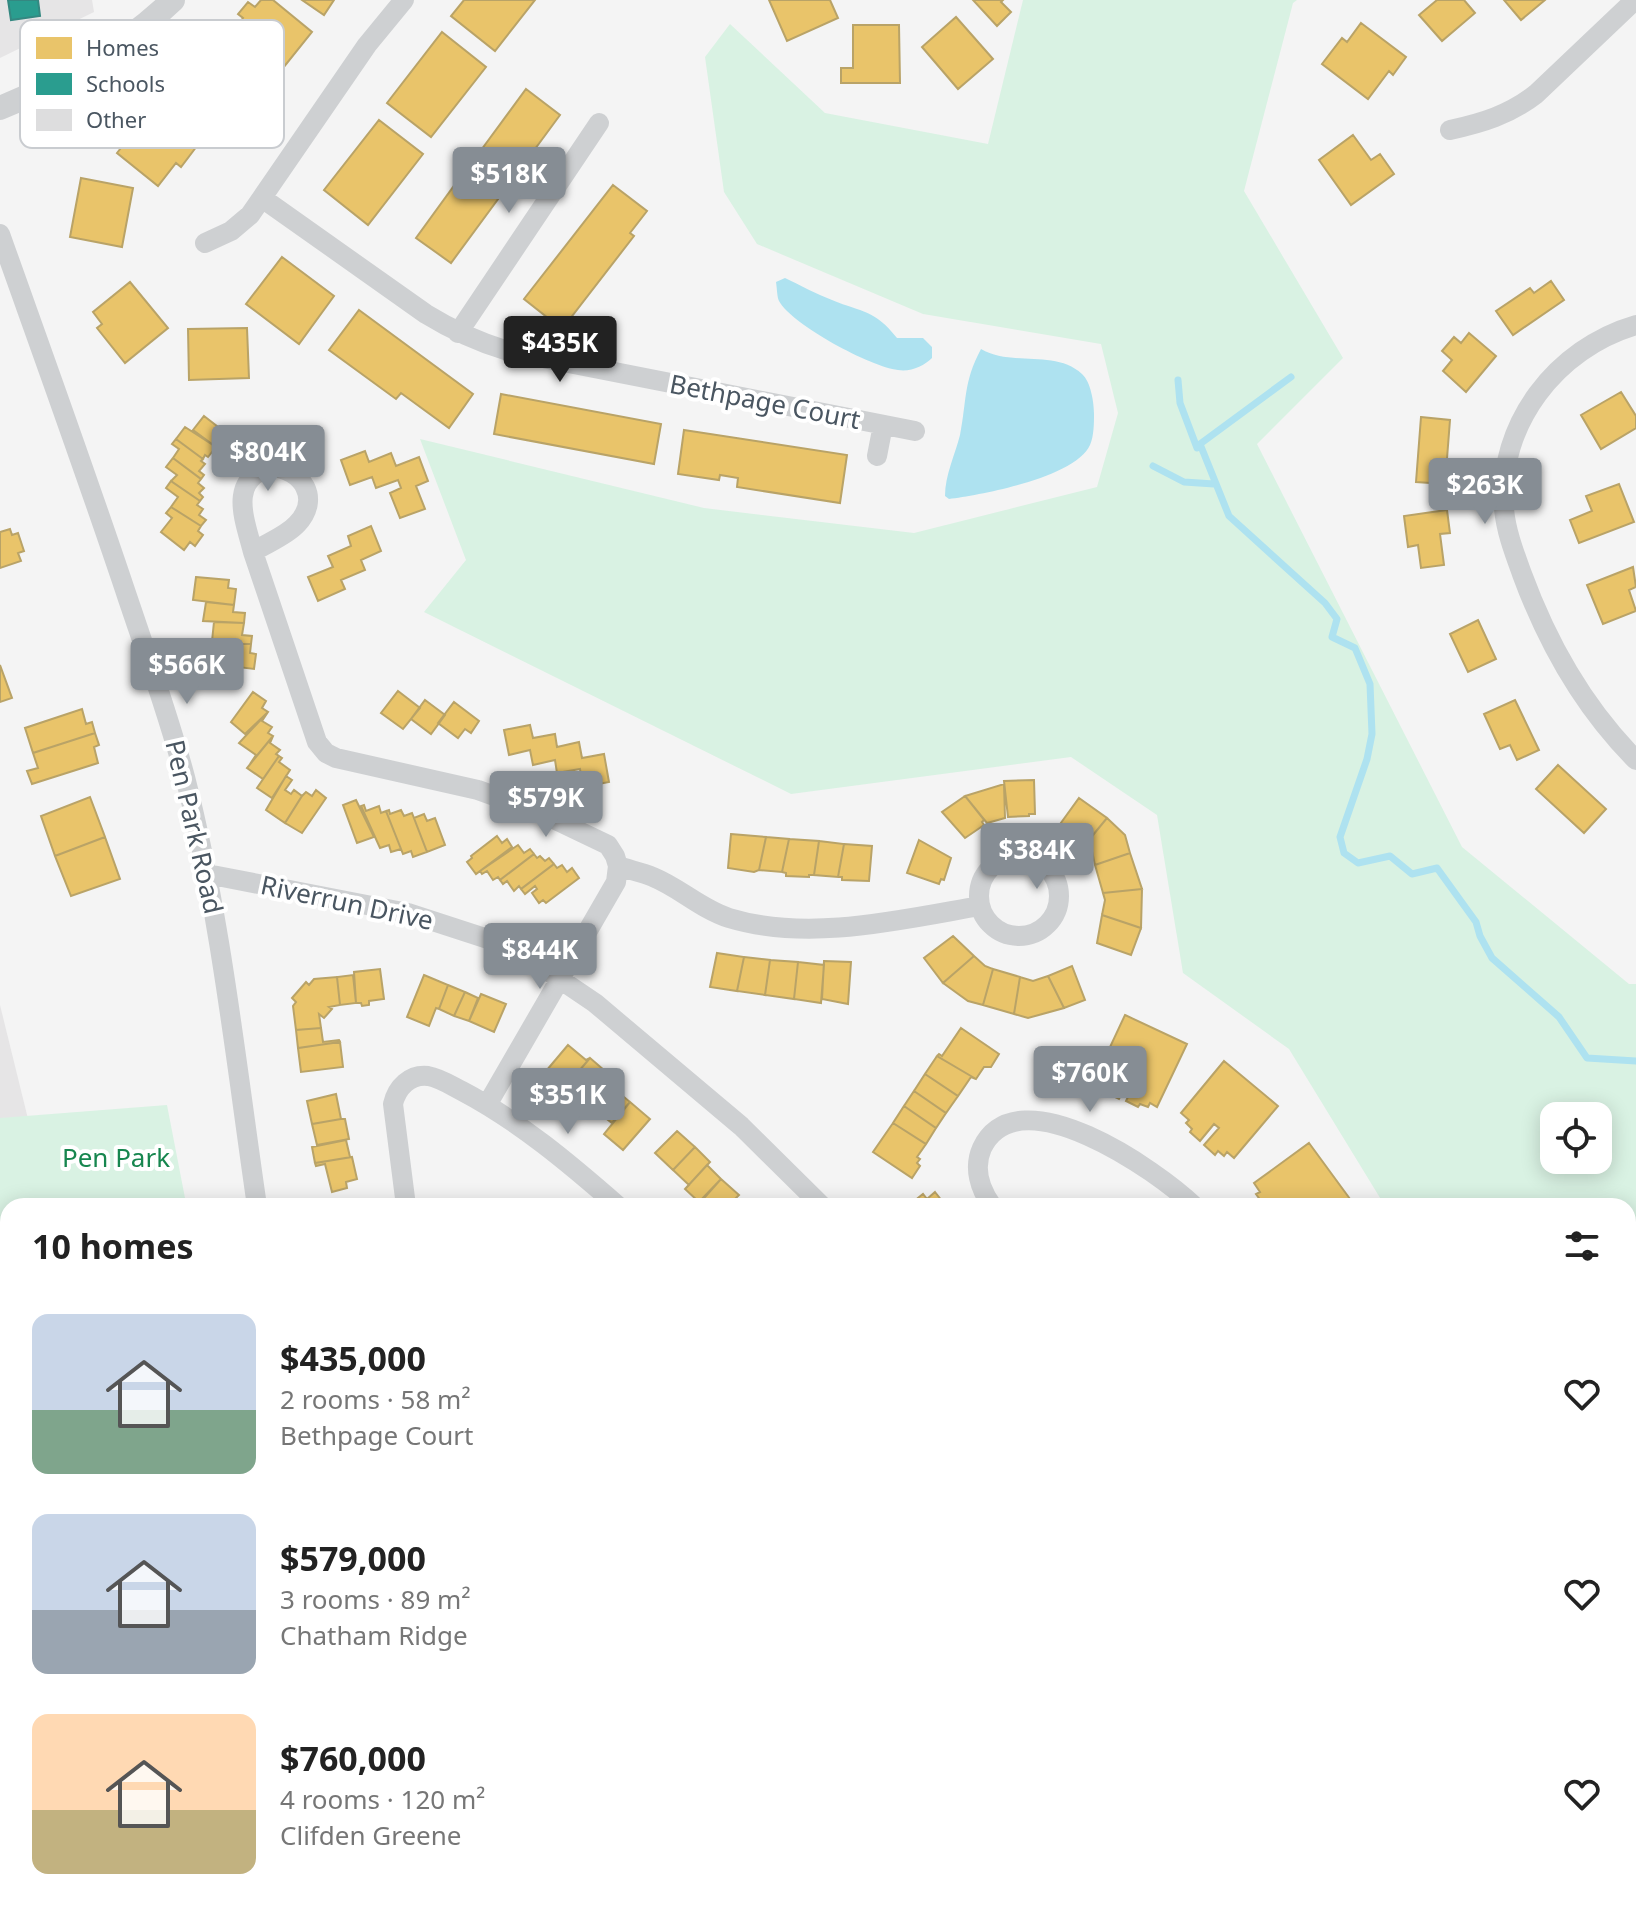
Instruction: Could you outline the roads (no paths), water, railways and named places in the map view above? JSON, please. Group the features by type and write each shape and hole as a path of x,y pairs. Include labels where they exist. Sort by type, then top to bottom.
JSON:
{"street":[{"path":"152,20 173,0"},
{"path":"205,243 242,224 367,45 404,0"},
{"path":"1450,130 1497,118 1518,108 1635,0"},
{"path":"0,108 20,99"},
{"path":"458,333 599,123"},
{"name":"Bethpage Court","path":"262,198 426,314 458,333 508,351 915,431"},
{"name":"Pen Park Road","path":"0,234 101,517 185,777 221,951 256,1198"},
{"path":"1636,325 1614,331 1590,344 1558,368 1538,390 1523,415 1513,443 1505,478 1504,508 1509,538 1556,652 1617,741 1636,760"},
{"name":"Bethpage Court","path":"877,456 883,425"},
{"path":"253,552 317,742 326,753 336,758 478,790 539,812 608,845 615,856 618,866 616,882 487,1105"},
{"path":"1021,855 1035,858 1048,866 1057,879 1060,893 1058,908 1051,921 1040,931 1026,936 1011,936 997,930 986,919 980,906 979,891 983,877 993,865 1006,857 1021,855"},
{"path":"618,866 654,877 702,907 726,917 785,929 819,929 980,906"},
{"name":"Riverrun Drive","path":"207,874 408,913 491,940 559,977 595,1003 741,1126 814,1198"},
{"path":"405,1198 393,1104 395,1094 403,1084 414,1077 426,1076 438,1079 487,1105 574,1168 609,1198"},
{"path":"986,1198 978,1177 977,1163 982,1148 1001,1127 1016,1120 1035,1119 1112,1147 1144,1165 1184,1198"}],"water":[{"path":"785,278 874,317 897,338 923,338 932,347 932,358 917,368 898,370 870,361 833,343 799,321 779,301 776,282"},
{"path":"981,349 1006,357 1059,362 1082,374 1093,399 1092,438 1081,456 1048,475 1004,489 949,499 945,496 947,480 960,435 968,382"}],"waterway":[{"path":"1291,377 1200,444 1229,516 1325,603 1337,619 1332,637 1355,648 1370,684 1372,734 1367,759 1340,837 1344,853 1358,863 1390,856 1412,874 1437,868 1476,922 1492,958 1559,1017 1587,1058 1636,1061"},
{"path":"1178,380 1180,403 1198,447"},
{"path":"1153,466 1184,482 1214,484"}],"park label":[{"name":"Pen Park","path":"116,1158"}]}
